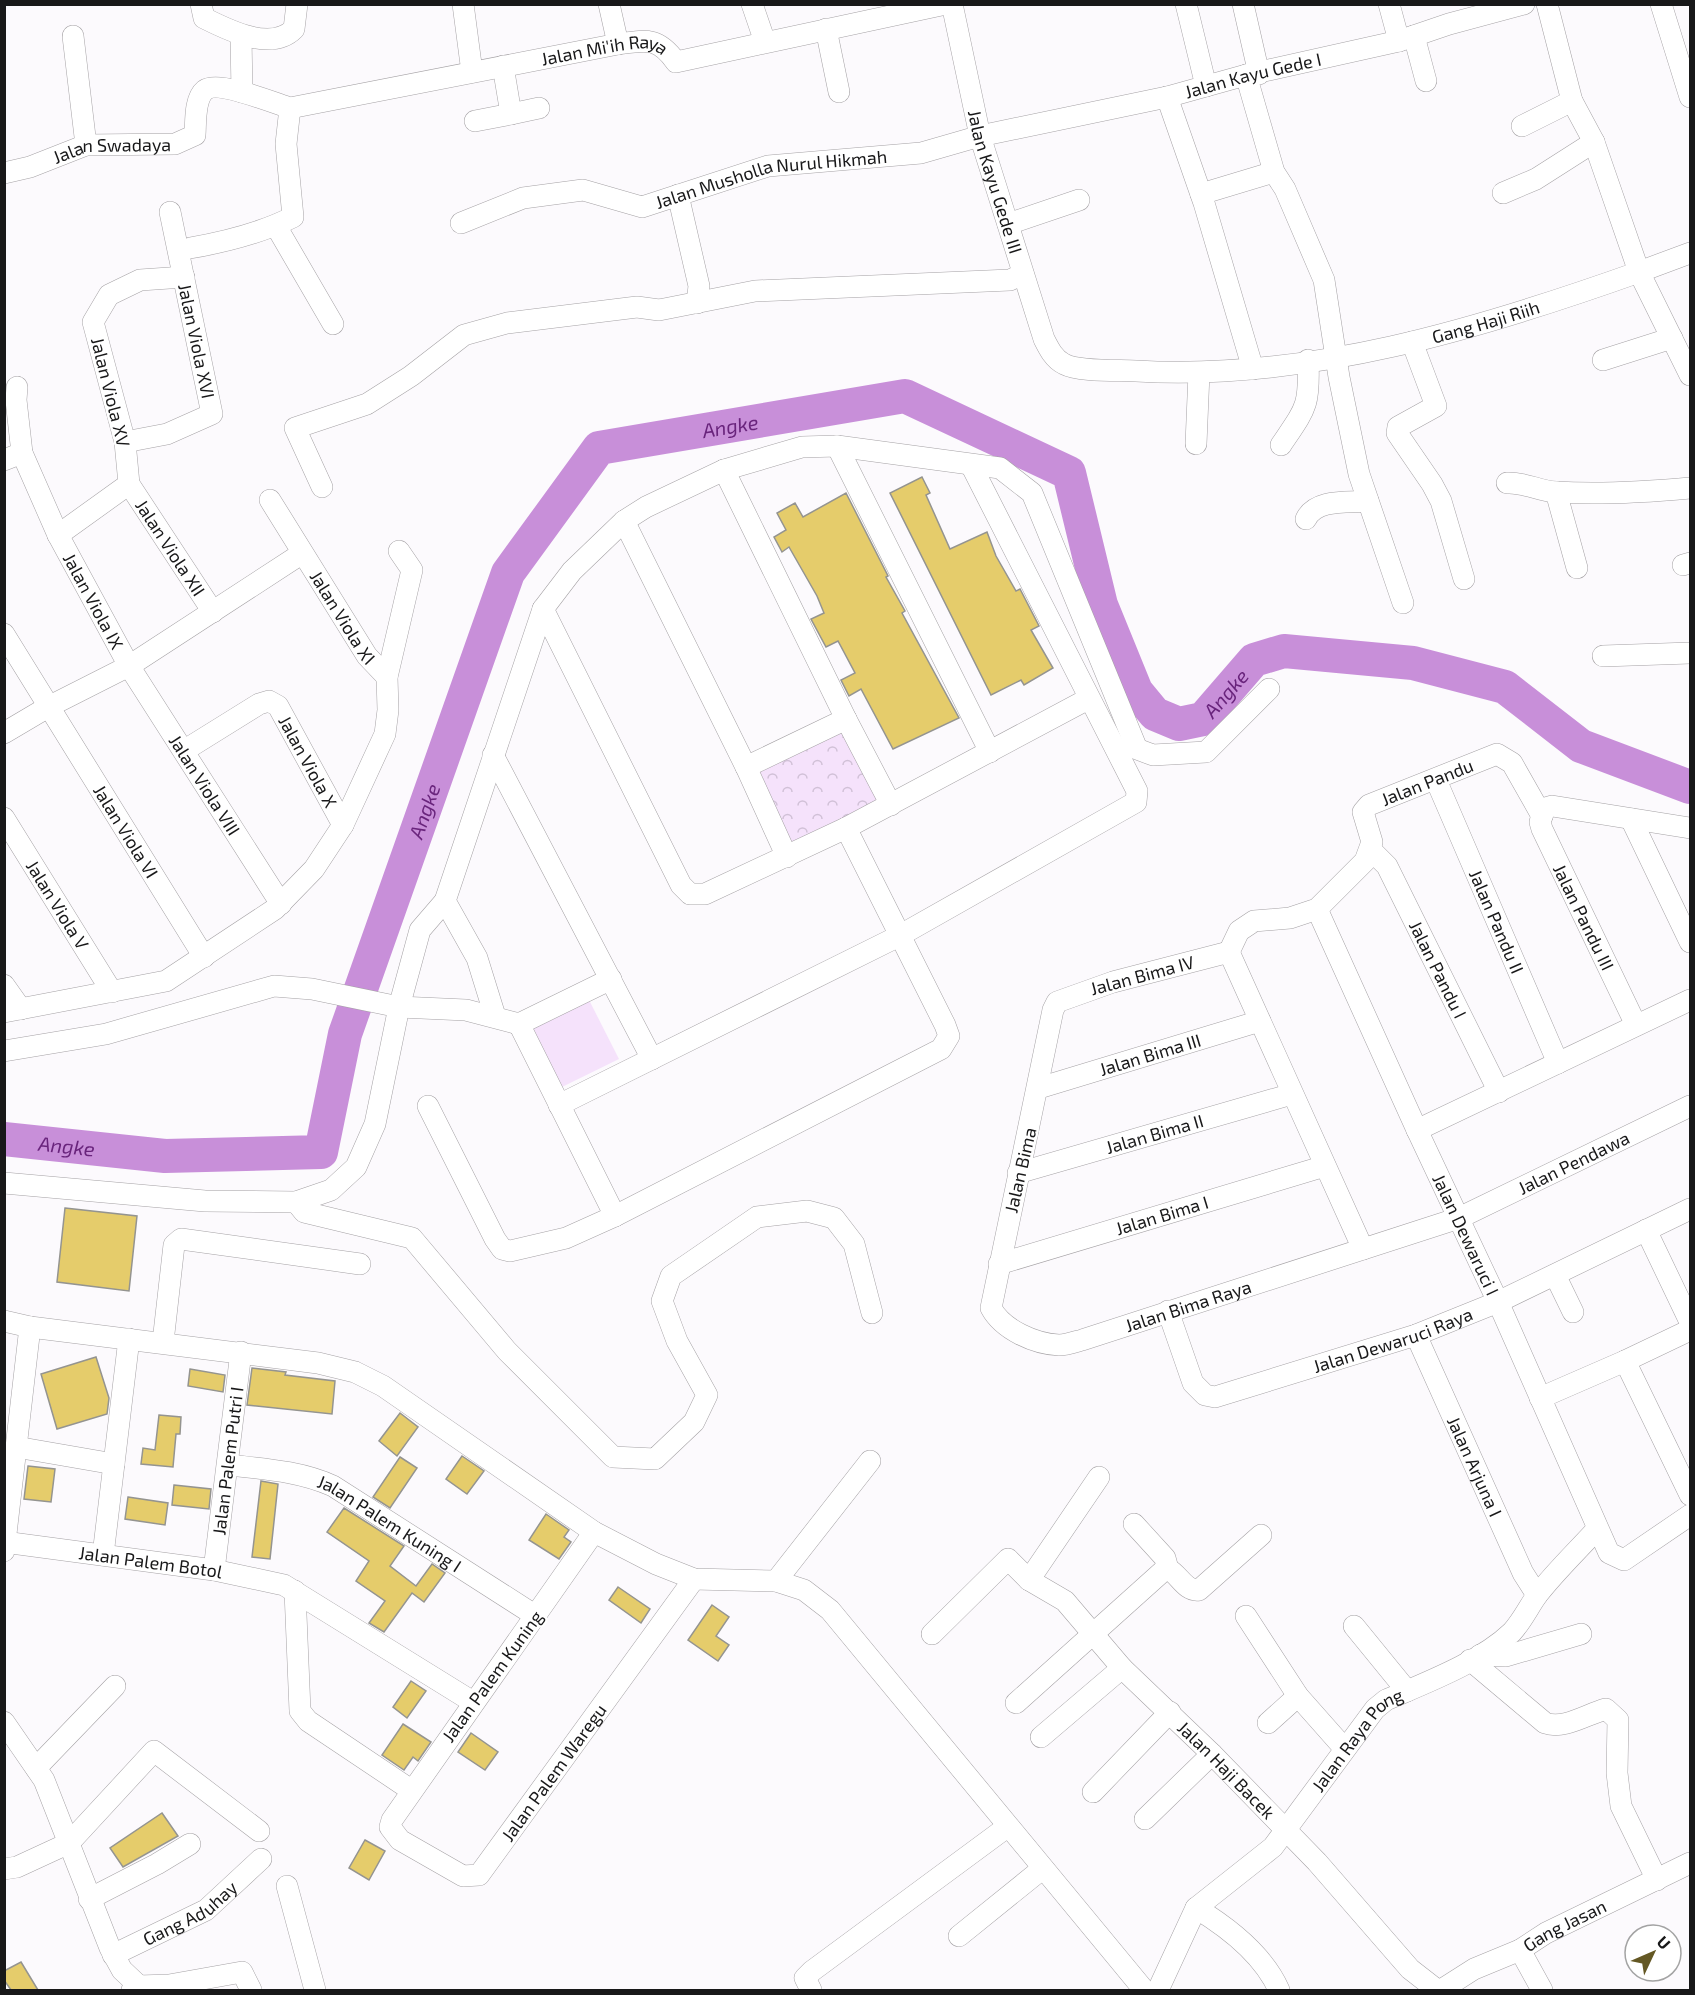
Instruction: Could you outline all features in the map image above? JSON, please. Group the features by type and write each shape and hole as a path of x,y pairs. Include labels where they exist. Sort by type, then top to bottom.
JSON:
{"street":[{"path":"201,4 204,18 241,37 287,36 294,29 297,4"},
{"path":"463,4 472,72"},
{"path":"609,4 618,44"},
{"path":"752,4 765,42"},
{"name":"Jalan Mi'ih Raya","path":"290,108 618,44 649,40 666,48 676,62 946,4"},
{"name":"Jalan Kayu Gede III","path":"952,4 980,136 1044,339 1052,354"},
{"path":"1186,4 1206,86"},
{"path":"1243,4 1252,75 1274,172 1285,189 1324,280 1339,376 1359,474 1403,603"},
{"path":"1389,4 1426,81"},
{"name":"Jalan Kayu Gede I","path":"980,136 1167,97 1406,38 1502,8 1524,4"},
{"path":"1547,4 1572,101 1594,142 1639,273 1690,375"},
{"path":"1661,4 1690,97"},
{"path":"826,29 839,92"},
{"path":"73,36 86,145"},
{"path":"241,37 242,92"},
{"path":"503,66 511,114"},
{"name":"Jalan Swadaya","path":"4,173 30,167 86,145 174,144 195,135 198,101 204,91 212,87 242,92 290,108"},
{"path":"1167,97 1201,194 1253,369"},
{"path":"1522,126 1572,101"},
{"path":"190,248 226,242 276,226 294,215 285,144 290,108"},
{"path":"475,121 539,108"},
{"name":"Jalan Musholla Nurul Hikmah","path":"461,223 523,198 583,190 642,207 768,166 921,153 980,136"},
{"path":"1503,193 1536,179 1594,142"},
{"path":"1201,194 1274,172"},
{"path":"678,195 699,286 697,303"},
{"path":"1008,224 1079,200"},
{"name":"Jalan Viola XVI","path":"125,442 167,434 212,414 170,212"},
{"path":"276,226 333,324"},
{"name":"Gang Haji Riih","path":"1052,354 1064,365 1090,368 1198,373 1253,369 1452,333 1639,273 1690,253"},
{"path":"322,487 295,428 367,404 411,376 464,335 507,323 637,307 659,310 755,291 1010,280 1023,274"},
{"name":"Jalan Viola XV","path":"129,484 125,442 93,322 109,295 140,280 184,277"},
{"path":"1603,360 1672,338"},
{"path":"1412,342 1436,406 1398,427 1396,433 1432,484 1441,501 1464,579"},
{"path":"1281,445 1302,415 1310,397 1308,360"},
{"path":"1196,444 1198,373"},
{"name":"Jalan Viola IX","path":"17,387 13,457 129,666"},
{"path":"837,446 990,753"},
{"path":"4,1183 205,1201 296,1202 331,1190 356,1167 375,1124 394,1006 420,930 446,901 492,755 543,609 572,572 624,521 645,507 724,470 802,447 837,446 1000,468 1032,493 1137,749 1153,755 1206,752 1269,688"},
{"path":"559,1105 899,936 1136,802 1137,791 1088,699 971,465"},
{"path":"724,470 846,719 891,805"},
{"path":"1507,483 1517,482 1556,492 1651,491 1690,488"},
{"path":"58,535 129,484"},
{"name":"Jalan Viola XII","path":"129,484 213,612"},
{"path":"1556,492 1577,568"},
{"name":"Jalan Viola XI","path":"270,500 367,656 387,677"},
{"path":"1306,519 1309,512 1324,505 1368,501"},
{"path":"624,521 746,767 787,857"},
{"path":"4,985 13,1010 166,981 281,904 314,868 343,825 385,734 388,710 387,677 411,570 399,551"},
{"path":"4,734 48,707 129,666 302,554"},
{"path":"543,609 681,885 690,894 705,894 787,857 891,805 1088,699"},
{"name":"Jalan Viola VI","path":"4,634 204,957"},
{"path":"1603,656 1690,653"},
{"name":"Jalan Viola VIII","path":"129,666 185,750 281,904"},
{"name":"Jalan Viola X","path":"185,750 269,700 278,706 343,825"},
{"path":"746,767 846,719"},
{"name":"Jalan Pandu","path":"1371,850 1372,842 1363,812 1369,805 1497,754 1504,756 1512,763 1543,812"},
{"path":"492,755 652,1059"},
{"name":"Jalan Pandu II","path":"1436,780 1558,1063"},
{"path":"1543,812 1552,806 1690,828"},
{"name":"Jalan Pandu III","path":"1543,812 1542,830 1636,1025"},
{"name":"Jalan Viola V","path":"4,818 112,992"},
{"path":"1631,819 1690,942"},
{"path":"428,1106 502,1249 510,1251 566,1238 615,1216 941,1049 949,1036 945,1025 846,828"},
{"path":"1364,1249 1229,952 1239,931 1254,921 1290,918 1317,909 1365,861 1371,850"},
{"name":"Jalan Pandu I","path":"1371,850 1387,866 1498,1092"},
{"path":"446,901 477,958 495,1016"},
{"name":"Jalan Dewaruci I","path":"1317,909 1498,1302 1609,1553 1624,1560 1690,1515"},
{"name":"Jalan Bima IV","path":"1057,1002 1113,982 1229,952"},
{"path":"4,1051 106,1034 274,986 312,990 394,1006 466,1010 519,1024 611,979"},
{"path":"1417,1130 1690,1000"},
{"name":"Jalan Bima","path":"1013,1330 998,1321 992,1308 1018,1173 1039,1088 1053,1010 1057,1002"},
{"name":"Jalan Bima III","path":"1039,1088 1260,1021"},
{"path":"519,1024 615,1216"},
{"name":"Jalan Bima II","path":"1018,1173 1292,1094"},
{"name":"Jalan Pendawa","path":"1459,1218 1690,1106"},
{"name":"Jalan Bima I","path":"999,1264 1325,1166"},
{"path":"296,1202 304,1212 412,1238 507,1351 613,1457 655,1459 694,1422 707,1395 677,1341 662,1300 671,1276 757,1217 807,1210 834,1218 854,1244 872,1313"},
{"name":"Jalan Dewaruci Raya","path":"1168,1311 1193,1383 1205,1395 1215,1397 1416,1335 1498,1302 1690,1209"},
{"name":"Jalan Bima Raya","path":"1013,1330 1042,1342 1061,1345 1459,1218"},
{"path":"1646,1230 1690,1322"},
{"path":"163,1342 174,1245 181,1239 360,1264"},
{"path":"1556,1275 1573,1312"},
{"path":"4,1321 30,1327 318,1363 355,1372 382,1386 594,1532 656,1564 694,1579 776,1581 804,1590 830,1610 1144,1990"},
{"path":"4,1551 30,1327"},
{"path":"1540,1398 1690,1330"},
{"name":"Jalan Arjuna I","path":"1416,1335 1523,1573 1537,1595"},
{"path":"103,1555 129,1339"},
{"name":"Jalan Palem Putri I","path":"214,1570 229,1465 241,1352"},
{"path":"1625,1361 1690,1495"},
{"path":"16,1447 114,1464"},
{"path":"776,1581 870,1461"},
{"name":"Jalan Palem Kuning I","path":"229,1465 293,1473 333,1485 536,1616"},
{"path":"1029,1580 1099,1477"},
{"path":"1134,1524 1165,1558 1168,1569 1189,1589 1199,1590 1262,1535"},
{"name":"Jalan Raya Pong","path":"1158,1990 1196,1908 1273,1847 1375,1709 1386,1700 1475,1658 1512,1632 1529,1611 1537,1595 1597,1528"},
{"name":"Jalan Palem Kuning","path":"392,1820 594,1532"},
{"name":"Jalan Palem Botol","path":"5,1542 214,1570 273,1582 295,1591 473,1702"},
{"name":"Jalan Haji Bacek","path":"932,1634 1008,1559 1029,1580 1065,1601 1122,1668 1170,1712 1317,1862 1410,1969 1437,1990"},
{"path":"1016,1703 1168,1569"},
{"name":"Jalan Palem Waregu","path":"392,1820 390,1827 400,1840 463,1876 479,1875 694,1579"},
{"path":"295,1591 300,1711 308,1720 411,1790"},
{"path":"1246,1616 1299,1696 1344,1748"},
{"path":"1354,1626 1407,1691"},
{"path":"1475,1658 1506,1656 1581,1634"},
{"path":"1475,1658 1545,1723 1553,1726 1565,1724 1606,1710 1618,1720 1617,1773 1621,1806 1657,1880"},
{"path":"1041,1737 1122,1668"},
{"path":"36,1768 115,1686"},
{"path":"1268,1723 1299,1696"},
{"path":"1093,1792 1170,1712"},
{"path":"4,1722 36,1768 69,1843 89,1899 113,1955 136,1988 171,1988 242,1972 251,1990"},
{"path":"4,1869 17,1867 69,1843 154,1750 259,1831"},
{"path":"1145,1819 1212,1754"},
{"path":"811,1990 805,1978 812,1971 1007,1827"},
{"path":"89,1899 190,1844"},
{"name":"Gang Aduhay","path":"113,1955 206,1910 261,1859"},
{"name":"Gang Jasan","path":"1442,1990 1474,1969 1520,1950 1546,1933 1690,1863"},
{"path":"959,1936 1042,1869"},
{"path":"287,1886 315,1990"},
{"path":"1196,1908 1224,1925 1241,1941 1267,1969 1280,1990"},
{"path":"1520,1950 1542,1990"}],"green space":[{"path":"843,726 881,800 789,849 754,770"},
{"path":"588,998 619,1059 562,1087 532,1026"}],"building":[{"path":"922,477 930,493 926,495 950,549 987,532 996,556 1016,591 1020,589 1039,626 1031,630 1053,668 1024,685 1021,680 991,695 890,493"},
{"path":"846,493 905,611 902,613 959,718 893,749 861,689 849,696 841,680 855,673 838,641 826,647 811,619 824,613 817,596 789,547 782,552 774,537 786,530 777,513 795,503 803,517"},
{"path":"65,1208 137,1216 129,1291 57,1282"},
{"path":"96,1357 109,1398 107,1414 57,1429 41,1374"},
{"path":"252,1368 286,1372 285,1375 335,1381 332,1414 247,1405"},
{"path":"190,1369 225,1375 223,1392 188,1386"},
{"path":"400,1413 418,1427 397,1456 379,1441"},
{"path":"159,1415 181,1417 180,1434 176,1434 173,1467 141,1464 143,1448 155,1450"},
{"path":"462,1456 484,1471 467,1494 446,1479"},
{"path":"400,1457 417,1468 390,1508 373,1497"},
{"path":"28,1466 55,1469 51,1502 24,1499"},
{"path":"261,1481 278,1484 270,1559 252,1557"},
{"path":"174,1485 211,1489 209,1509 172,1505"},
{"path":"128,1497 168,1503 165,1525 125,1519"},
{"path":"344,1508 404,1546 390,1566 416,1586 432,1564 445,1573 424,1602 412,1593 384,1632 369,1623 385,1601 356,1581 369,1561 327,1532"},
{"path":"546,1514 569,1530 564,1537 571,1542 559,1559 529,1540"},
{"path":"618,1587 650,1609 641,1623 609,1600"},
{"path":"712,1605 729,1617 716,1636 729,1645 718,1661 688,1640"},
{"path":"411,1681 426,1691 407,1718 393,1707"},
{"path":"403,1724 431,1742 418,1761 413,1757 404,1770 382,1755"},
{"path":"471,1733 498,1752 485,1770 458,1752"},
{"path":"162,1813 178,1836 123,1867 110,1848"},
{"path":"365,1840 385,1851 369,1880 349,1868"},
{"path":"21,1962 38,1990 11,1990 4,1980 4,1971"}],"waterway":[{"name":"Angke","path":"4,1139 165,1156 321,1152 345,1034 508,573 599,448 905,396 1069,473 1101,605 1136,691 1155,714 1179,724 1203,719 1254,660 1284,651 1413,663 1505,687 1581,746 1690,787"}]}
